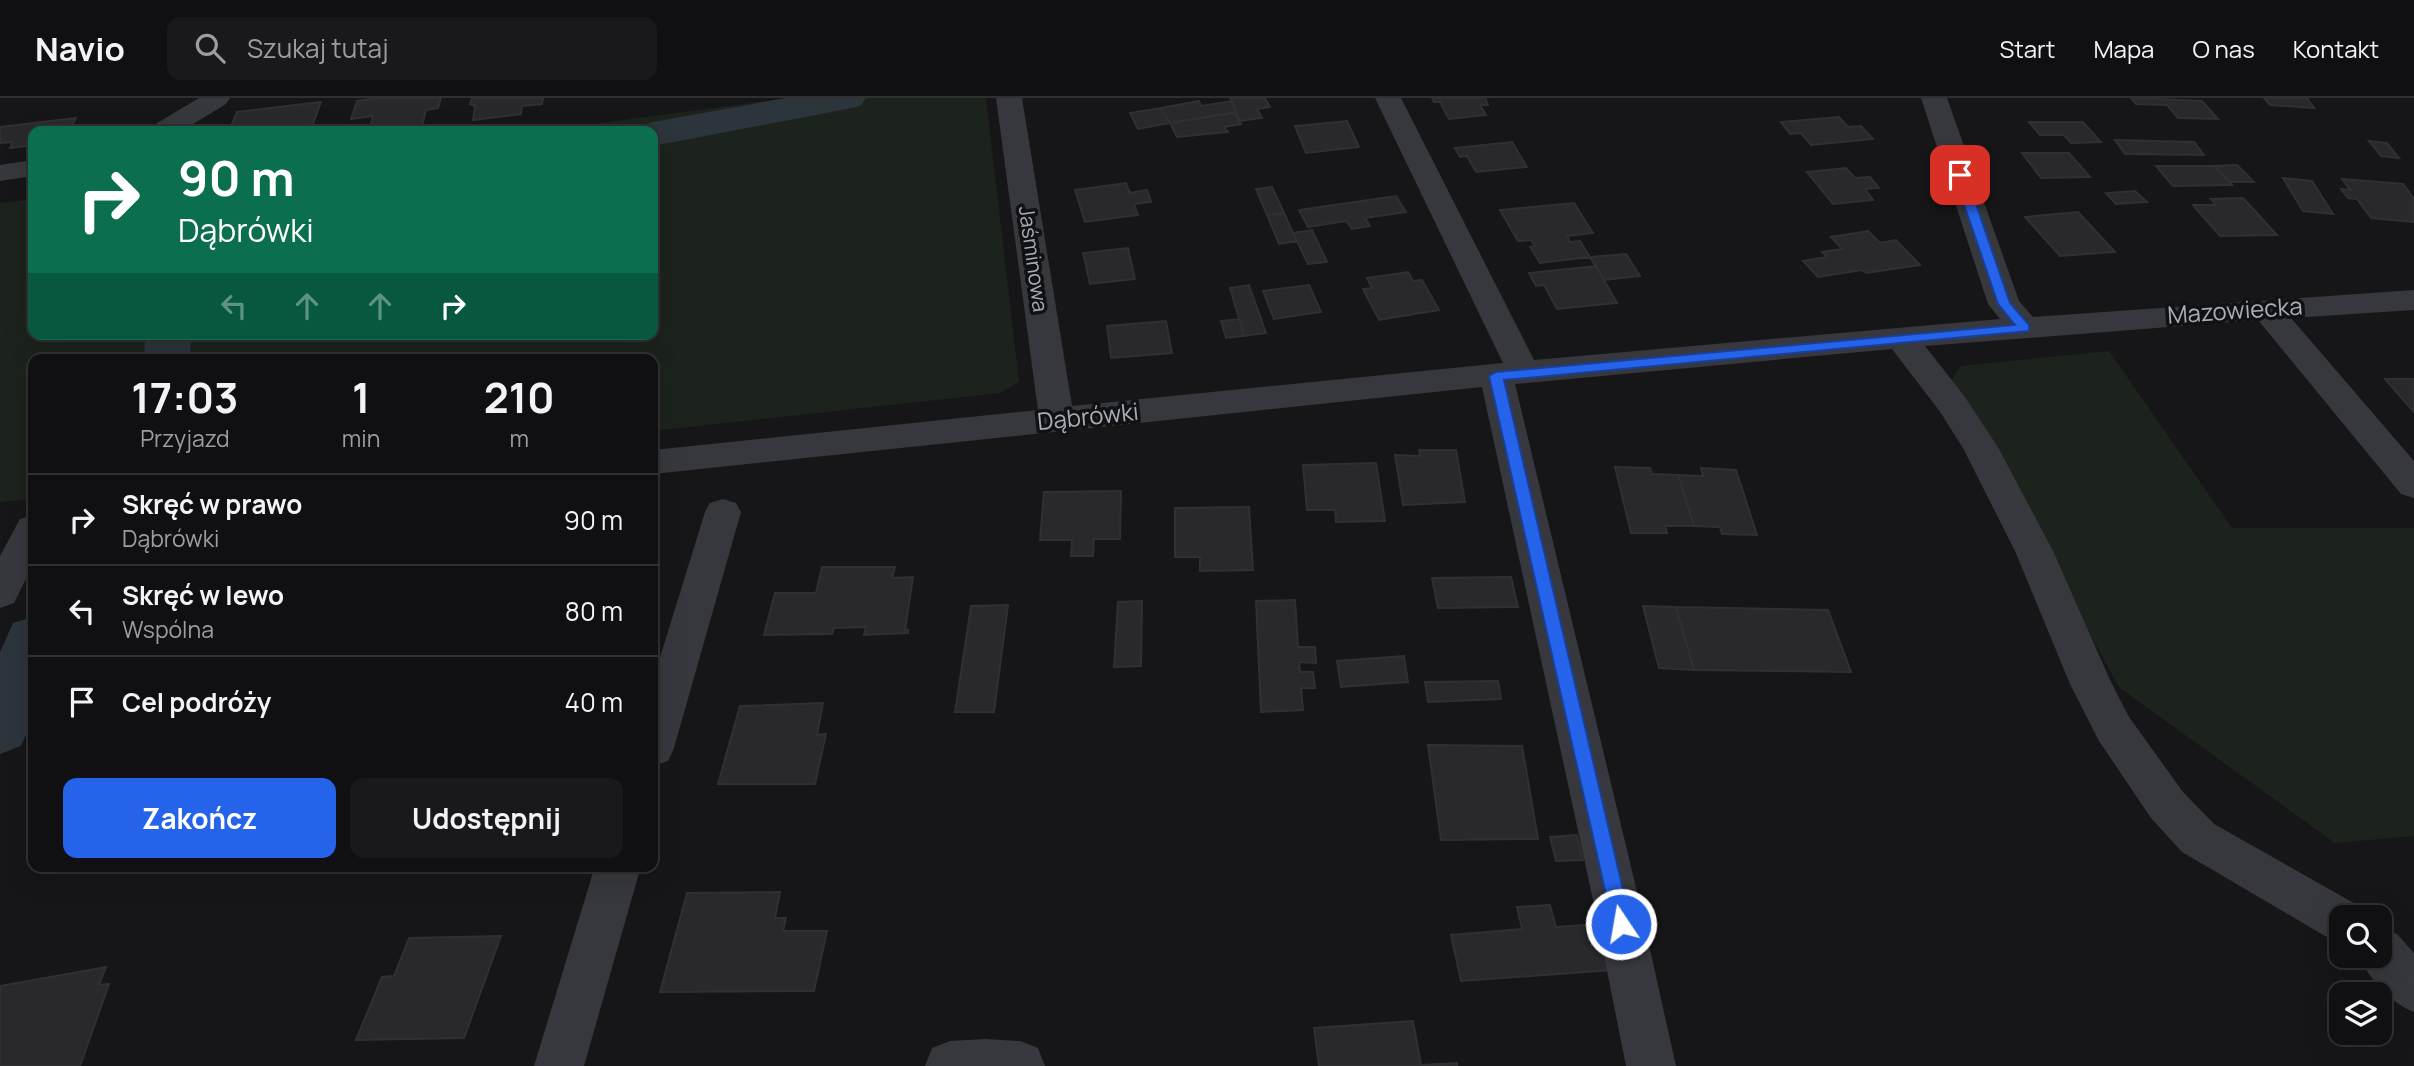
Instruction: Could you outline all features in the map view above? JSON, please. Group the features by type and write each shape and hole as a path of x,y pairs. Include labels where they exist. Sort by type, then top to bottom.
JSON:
{"street":[{"path":"172,126 217,98"},
{"name":"Jaśminowa","path":"1009,98 1057,420"},
{"path":"1388,98 1510,375 1651,1066"},
{"path":"1934,98 2004,304 2041,326"},
{"path":"0,173 28,169"},
{"name":"Mazowiecka","path":"2041,326 2414,300"},
{"path":"2266,309 2414,485"},
{"name":"Dąbrówki","path":"658,462 1510,375 2041,326"},
{"path":"1902,339 1953,405 1981,449 2034,551 2091,684 2127,748 2167,805 2199,838 2241,865 2329,914"},
{"path":"658,731 723,512"},
{"path":"0,531 28,528"},
{"path":"0,593 28,538"},
{"path":"559,1066 616,872"},
{"path":"2392,964 2414,989"},
{"path":"950,1066 1020,1066"}],"shaded area":[{"path":"789,98 986,98 1019,382 1000,393 658,430 658,354 28,354 28,499 0,502 0,203 28,200 28,340 658,340 658,126 579,126"},
{"path":"2109,351 2232,528 2414,528 2414,836 2335,843 2120,688 1949,383 1961,366"}],"building":[{"path":"379,98 441,98 438,108 426,110 422,126 370,126 373,116 351,119 357,101"},
{"path":"472,98 543,98 542,104 522,106 521,114 473,120 475,106 470,104"},
{"path":"1230,98 1265,98 1270,107 1257,109 1262,118 1240,121"},
{"path":"1432,98 1485,98 1488,105 1480,105 1486,115 1449,119 1440,102 1434,102"},
{"path":"2131,98 2202,101 2218,119 2178,118 2167,105 2136,104"},
{"path":"2264,98 2307,98 2314,108 2270,105"},
{"path":"1199,101 1201,106 1232,101 1236,112 1170,123 1161,108"},
{"path":"321,102 313,124 299,126 231,126 237,112"},
{"path":"1161,108 1170,123 1138,129 1130,113"},
{"path":"1234,113 1241,124 1224,127 1228,132 1177,137 1170,123"},
{"path":"1839,117 1848,127 1861,126 1873,139 1811,145 1801,133 1790,134 1781,122"},
{"path":"76,118 72,126 28,126 28,146 10,148 13,142 0,143 0,127"},
{"path":"1347,121 1359,147 1306,153 1295,126"},
{"path":"2029,122 2083,122 2101,142 2071,143 2064,135 2040,135"},
{"path":"2115,140 2194,142 2204,155 2125,154"},
{"path":"2369,141 2387,143 2399,158 2381,156"},
{"path":"1512,142 1527,167 1476,172 1467,156 1460,157 1455,148"},
{"path":"2022,153 2069,153 2090,177 2041,178"},
{"path":"2237,165 2254,182 2230,182 2214,166"},
{"path":"2156,166 2214,166 2232,185 2173,186"},
{"path":"1846,168 1855,178 1870,177 1879,188 1865,189 1873,200 1833,204 1807,172"},
{"path":"2283,178 2312,181 2333,214 2303,211"},
{"path":"2342,179 2403,184 2414,199 2414,222 2371,218 2357,199 2348,198 2341,189 2350,190"},
{"path":"1126,183 1130,193 1147,190 1151,202 1134,204 1138,215 1085,222 1075,190"},
{"path":"1272,187 1284,213 1267,215 1256,189"},
{"path":"2135,191 2147,202 2116,204 2106,193"},
{"path":"1396,196 1406,212 1365,218 1370,226 1352,229 1346,221 1308,227 1299,210"},
{"path":"2243,198 2277,235 2220,236 2193,205 2216,205 2211,199"},
{"path":"1574,203 1593,233 1567,236 1570,242 1580,241 1590,257 1540,263 1530,247 1535,246 1531,240 1518,241 1500,210"},
{"path":"2078,212 2115,252 2060,256 2025,217"},
{"path":"1284,213 1297,241 1279,244 1267,215"},
{"path":"1312,230 1327,262 1308,264 1293,233"},
{"path":"1868,231 1880,243 1896,240 1920,265 1818,277 1803,261 1827,257 1822,252 1842,249 1831,237"},
{"path":"1128,248 1135,279 1090,284 1083,253"},
{"path":"1626,254 1640,276 1604,280 1590,257"},
{"path":"1596,266 1617,303 1557,309 1544,285 1536,286 1529,273"},
{"path":"1408,272 1413,281 1422,280 1439,310 1379,320 1363,289 1372,288 1367,278"},
{"path":"1249,285 1266,333 1244,336 1230,288"},
{"path":"1309,285 1321,312 1274,319 1263,291"},
{"path":"1240,319 1244,336 1226,338 1221,321"},
{"path":"1166,321 1172,353 1111,358 1107,326"},
{"path":"2385,379 2414,379 2414,412"},
{"path":"1419,450 1456,450 1465,502 1403,505 1395,455 1420,456"},
{"path":"1376,463 1385,521 1336,522 1335,510 1307,510 1303,465"},
{"path":"1615,467 1650,468 1652,474 1678,475 1694,526 1665,526 1667,533 1631,533"},
{"path":"1701,468 1736,470 1757,535 1722,534 1720,527 1694,526 1678,475 1703,476"},
{"path":"1121,491 1120,539 1094,539 1093,556 1071,556 1072,540 1040,540 1044,492"},
{"path":"1249,507 1253,570 1200,571 1200,557 1175,557 1175,508"},
{"path":"822,567 895,567 892,578 913,577 905,630 908,630 908,633 864,635 866,627 834,628 832,634 764,635 775,593 816,593"},
{"path":"1511,577 1518,607 1438,608 1432,578"},
{"path":"1295,600 1298,647 1315,647 1316,663 1299,662 1300,672 1313,672 1315,688 1301,688 1303,710 1261,712 1256,601"},
{"path":"1142,601 1141,666 1114,667 1118,602"},
{"path":"1008,605 994,712 955,712 971,606"},
{"path":"1643,606 1676,607 1694,670 1659,668"},
{"path":"1676,607 1828,610 1851,672 1694,670"},
{"path":"1404,656 1408,682 1341,687 1337,661"},
{"path":"1498,681 1501,699 1428,702 1425,682"},
{"path":"823,703 817,735 826,734 815,784 718,784 740,706"},
{"path":"1428,745 1522,746 1538,839 1441,840"},
{"path":"1577,835 1583,860 1556,861 1550,837"},
{"path":"780,892 775,918 786,918 783,931 827,931 814,991 660,992 687,893"},
{"path":"1550,905 1556,927 1600,924 1612,970 1461,981 1451,935 1522,929 1517,907"},
{"path":"501,936 464,1038 356,1040 382,977 394,976 409,938"},
{"path":"106,967 99,985 109,984 80,1066 0,1066 0,986"},
{"path":"1413,1021 1421,1065 1457,1063 1457,1066 1319,1066 1314,1028"}],"waterway":[{"path":"658,133 847,98"},
{"path":"167,354 168,340"},
{"path":"0,729 28,653"}],"route":[{"path":"1621,924 1496,376 2025,328 2004,304 1960,175"}]}
